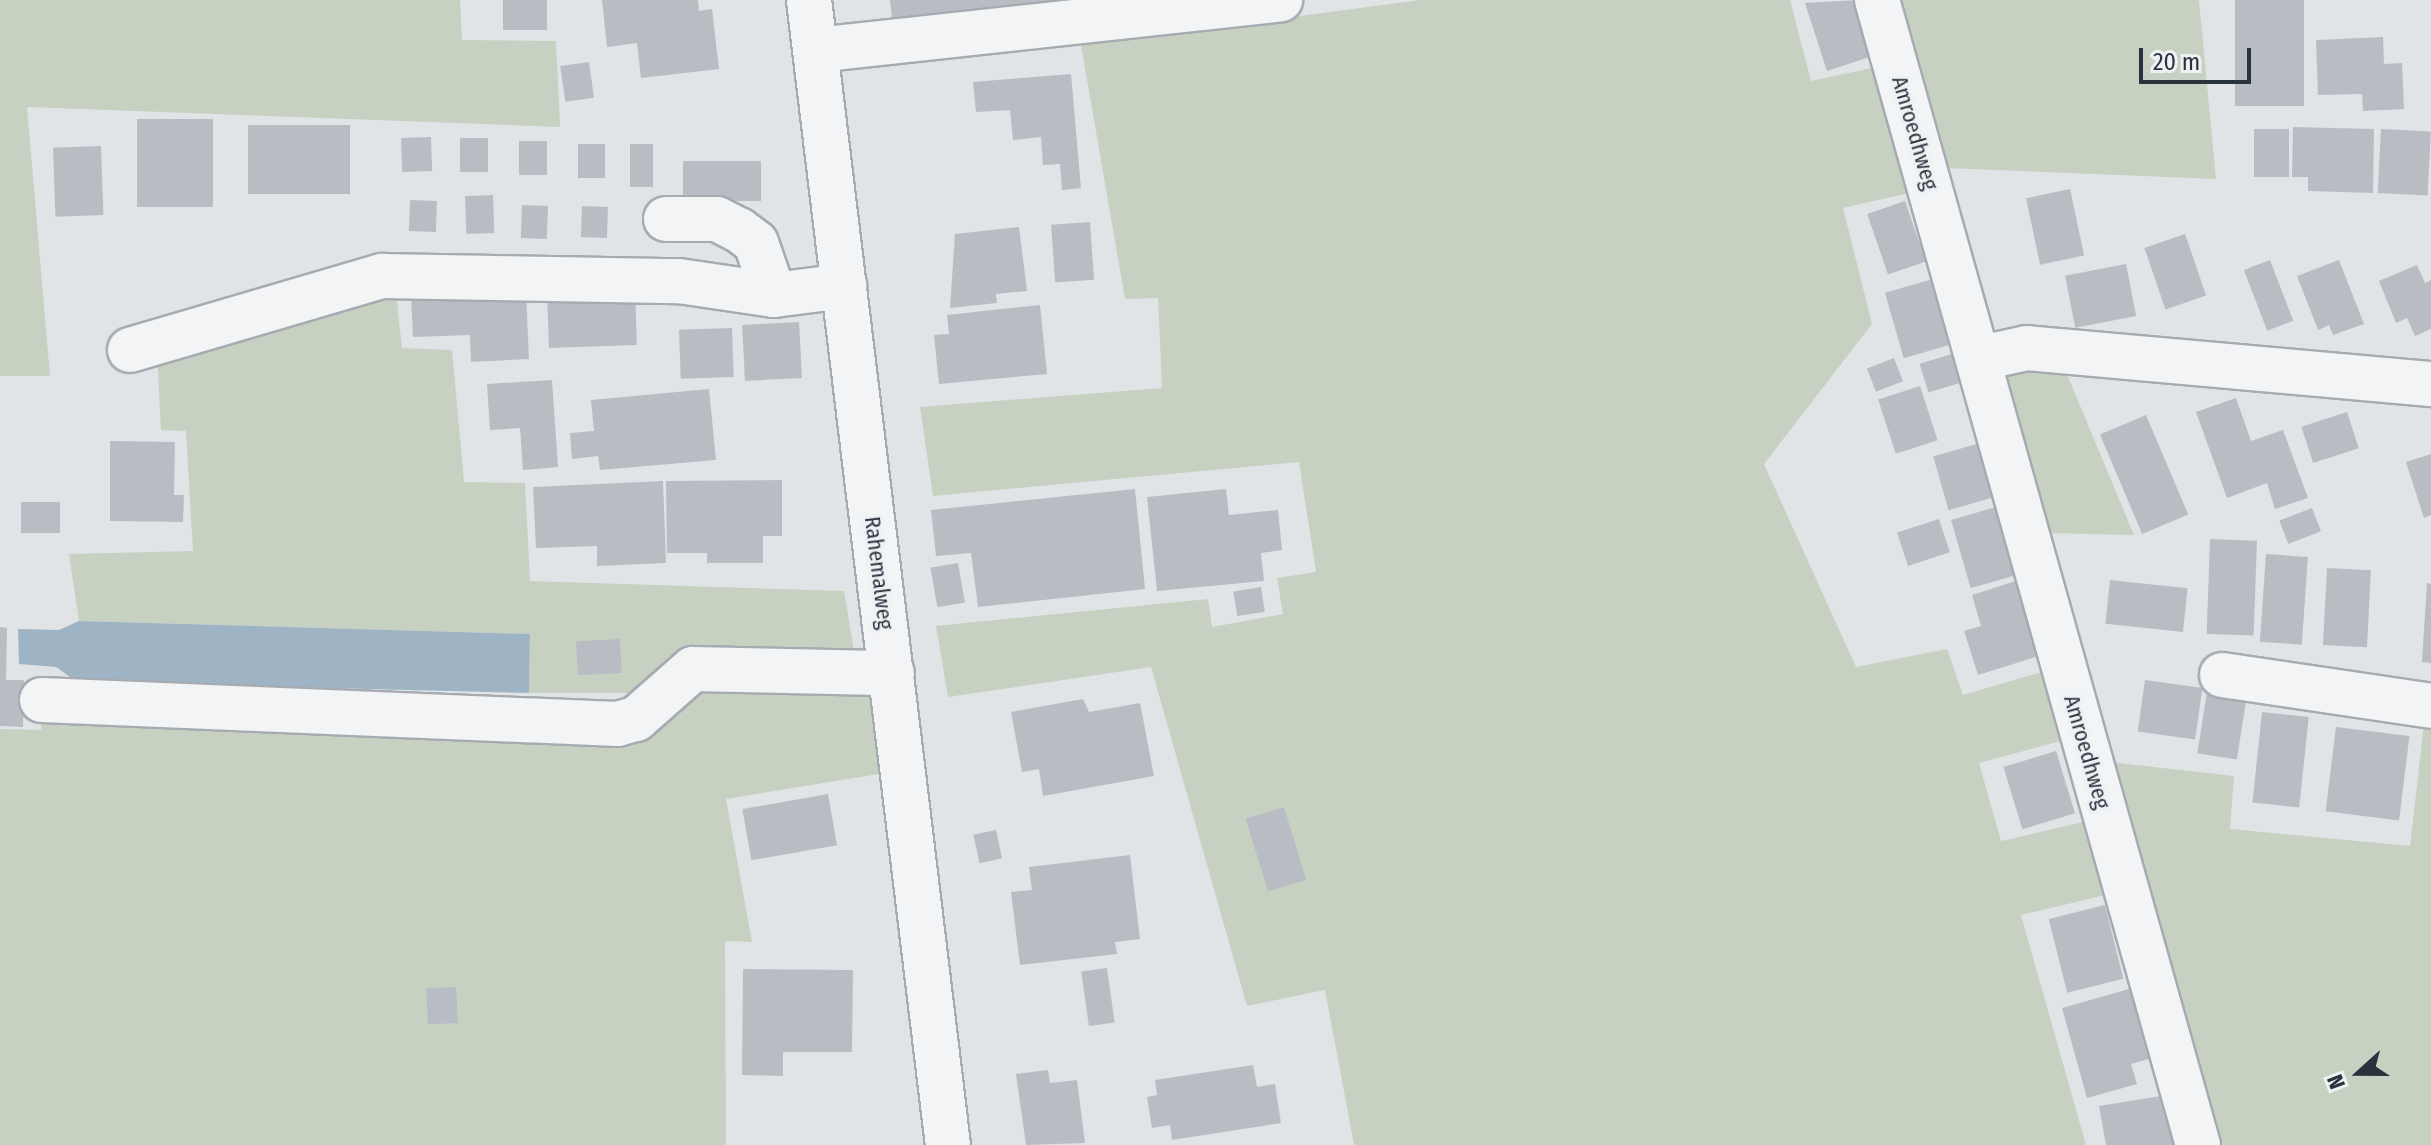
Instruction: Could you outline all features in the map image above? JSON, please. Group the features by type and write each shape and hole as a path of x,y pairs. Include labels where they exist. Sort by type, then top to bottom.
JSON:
{"street":[{"name":"Rahemalweg","path":"809,0 948,1145"},
{"path":"816,50 1280,0"},
{"name":"Amroedhweg","path":"1877,0 1981,358 2198,1145"},
{"path":"666,219 717,219 739,230 756,243 774,295"},
{"path":"130,350 382,276 679,281 774,295 844,286"},
{"path":"1981,358 2027,348 2431,384"},
{"path":"42,700 617,724 636,719 693,669 892,673"},
{"path":"2222,675 2431,706"}],"green space":[{"path":"0,0 460,0 462,40 556,41 560,127 27,107 50,376 0,376"},
{"path":"1420,0 1790,0 1811,81 1881,66 1918,191 1843,208 1872,324 1764,464 1856,667 1947,649 1963,695 2049,670 2068,739 1979,763 2001,841 2092,820 2114,893 2021,915 2086,1145 1354,1145 1325,990 1247,1006 1151,667 948,697 936,626 1208,599 1212,627 1283,614 1277,578 1316,572 1299,462 933,496 920,407 1162,388 1158,298 1125,299 1081,45"},
{"path":"1893,0 2199,0 2216,179 1945,168"},
{"path":"396,293 402,348 452,350 464,482 525,483 530,581 844,591 856,663 641,693 529,693 530,634 79,621 69,554 193,551 186,431 161,430 157,351"},
{"path":"2013,367 2066,372 2134,535 2044,533 1998,378"},
{"path":"683,690 871,690 879,774 726,799 752,942 725,941 726,1145 0,1145 0,729 41,730 42,711 607,737"},
{"path":"2424,724 2431,725 2431,1145 2215,1145 2109,762 2234,776 2230,829 2410,846"}],"water":[{"path":"79,621 530,634 529,693 77,682 56,667 19,664 18,629 59,630"}],"building":[{"path":"503,0 547,0 547,30 503,30"},
{"path":"602,0 698,0 699,11 712,9 719,69 641,78 637,43 607,47"},
{"path":"890,0 1072,0 1073,6 893,27"},
{"path":"1858,0 1876,55 1827,71 1805,3"},
{"path":"2235,0 2304,0 2304,106 2235,106"},
{"path":"2383,37 2384,64 2402,63 2404,109 2363,111 2362,94 2318,95 2316,40"},
{"path":"589,62 594,98 565,102 560,66"},
{"path":"1071,74 1081,188 1062,190 1060,164 1043,165 1041,137 1013,140 1010,110 976,112 973,82"},
{"path":"137,119 213,119 213,207 137,207"},
{"path":"248,125 350,125 350,194 248,194"},
{"path":"2293,127 2374,129 2373,193 2308,191 2308,177 2292,177"},
{"path":"2254,129 2289,129 2289,177 2254,177"},
{"path":"2381,129 2431,132 2428,196 2378,193"},
{"path":"431,137 432,171 402,172 401,138"},
{"path":"460,138 488,138 488,172 460,172"},
{"path":"519,141 547,141 547,175 519,175"},
{"path":"578,144 605,144 605,178 578,178"},
{"path":"630,144 653,144 653,187 630,187"},
{"path":"101,146 103,215 55,217 53,148"},
{"path":"683,161 761,161 761,201 683,201"},
{"path":"2070,189 2084,256 2040,265 2026,198"},
{"path":"493,195 494,233 466,234 465,196"},
{"path":"410,200 437,201 436,232 409,231"},
{"path":"1905,201 1926,262 1888,275 1867,214"},
{"path":"522,205 548,206 547,239 521,238"},
{"path":"582,206 608,207 607,238 581,237"},
{"path":"1090,222 1094,280 1055,283 1051,225"},
{"path":"1019,227 1027,291 996,294 997,303 950,308 955,234"},
{"path":"2185,234 2206,295 2166,309 2144,248"},
{"path":"2270,260 2293,321 2267,331 2244,270"},
{"path":"2339,260 2364,324 2333,335 2329,325 2318,330 2297,276"},
{"path":"2126,264 2136,316 2075,328 2065,276"},
{"path":"2417,265 2425,283 2431,280 2431,329 2415,336 2407,318 2396,323 2379,281"},
{"path":"1933,279 1952,344 1904,358 1885,293"},
{"path":"635,290 637,345 549,348 547,293"},
{"path":"526,292 529,359 471,362 470,335 413,337 411,298"},
{"path":"1040,305 1047,374 939,384 934,335 949,334 947,315"},
{"path":"799,322 802,378 745,381 742,325"},
{"path":"732,328 734,377 681,379 679,330"},
{"path":"1955,353 1964,382 1928,393 1920,364"},
{"path":"1894,358 1903,381 1876,392 1867,368"},
{"path":"552,380 558,467 523,470 520,428 490,430 487,384"},
{"path":"1920,386 1938,440 1896,454 1878,400"},
{"path":"709,389 716,460 600,470 598,456 572,459 570,433 594,431 591,400"},
{"path":"2236,398 2251,441 2283,430 2308,498 2275,509 2267,483 2227,498 2196,412"},
{"path":"2347,412 2359,448 2313,463 2301,427"},
{"path":"2146,415 2188,514 2142,534 2100,435"},
{"path":"110,441 175,442 174,495 184,495 183,522 110,521"},
{"path":"1987,441 2002,495 1949,510 1933,456"},
{"path":"2431,454 2431,515 2424,518 2406,462"},
{"path":"782,480 782,536 763,536 763,563 707,563 707,553 667,553 666,481"},
{"path":"663,481 666,563 597,566 597,546 536,548 533,487"},
{"path":"1135,489 1145,589 978,607 971,553 936,556 931,510"},
{"path":"1226,489 1229,515 1278,510 1282,550 1261,553 1264,581 1157,591 1147,497"},
{"path":"21,502 60,502 60,533 21,533"},
{"path":"2003,505 2023,573 1971,588 1951,520"},
{"path":"2312,508 2321,531 2288,544 2279,521"},
{"path":"1939,519 1950,552 1908,566 1897,533"},
{"path":"2210,539 2257,541 2254,636 2207,634"},
{"path":"2266,554 2308,557 2302,645 2260,642"},
{"path":"958,563 965,602 937,607 930,568"},
{"path":"2327,568 2371,570 2367,647 2323,645"},
{"path":"2022,579 2045,654 1978,675 1964,631 1981,626 1972,595"},
{"path":"2110,580 2188,588 2183,632 2105,624"},
{"path":"2427,583 2431,584 2431,663 2422,662"},
{"path":"1261,587 1265,612 1237,616 1233,591"},
{"path":"0,627 7,628 6,680 24,680 23,727 0,726"},
{"path":"620,639 622,673 578,675 576,641"},
{"path":"2145,680 2202,688 2195,740 2138,731"},
{"path":"2207,692 2247,698 2237,759 2197,753"},
{"path":"1083,699 1089,712 1140,703 1154,776 1043,796 1039,769 1022,772 1011,712"},
{"path":"2262,712 2309,717 2299,807 2252,803"},
{"path":"2336,727 2409,736 2399,820 2326,811"},
{"path":"2056,751 2075,813 2022,829 2003,767"},
{"path":"828,794 837,845 751,860 742,809"},
{"path":"1284,807 1306,880 1268,891 1246,819"},
{"path":"996,830 1002,858 980,863 974,835"},
{"path":"1130,855 1140,939 1115,942 1117,954 1020,965 1011,892 1032,890 1029,867"},
{"path":"2105,905 2123,979 2067,993 2049,919"},
{"path":"1107,968 1115,1022 1089,1026 1081,972"},
{"path":"743,969 853,970 852,1052 783,1052 783,1076 742,1075"},
{"path":"456,987 458,1023 428,1025 426,989"},
{"path":"2136,987 2156,1057 2131,1064 2137,1084 2087,1098 2062,1008"},
{"path":"1253,1065 1257,1087 1275,1084 1281,1123 1172,1140 1170,1125 1152,1128 1147,1097 1157,1095 1155,1080"},
{"path":"1048,1070 1050,1083 1077,1080 1085,1143 1026,1145 1016,1074"},
{"path":"2167,1095 2176,1145 2106,1145 2099,1106"}]}
